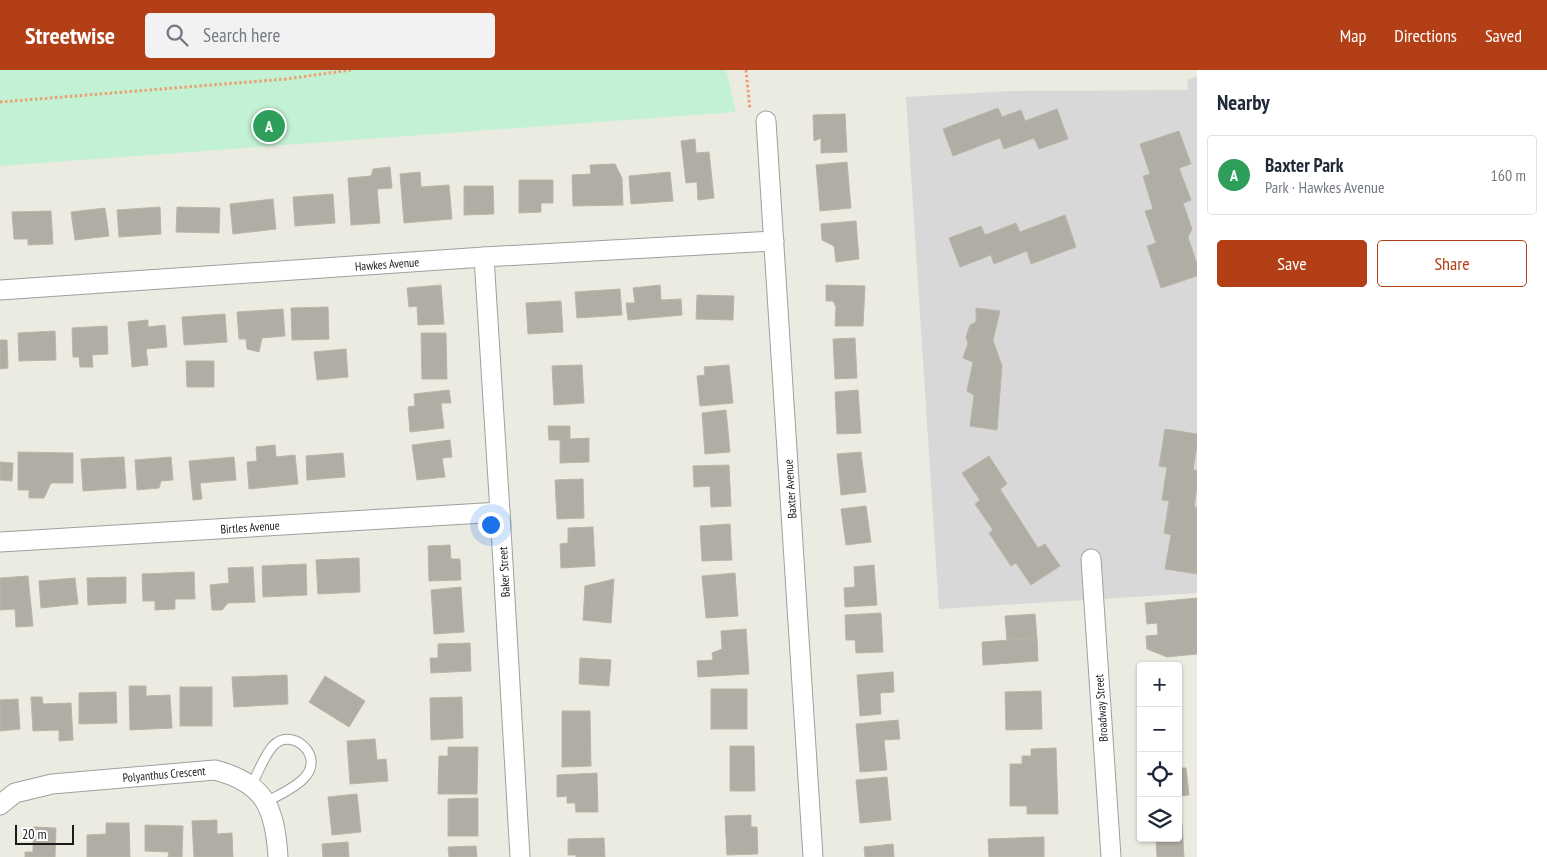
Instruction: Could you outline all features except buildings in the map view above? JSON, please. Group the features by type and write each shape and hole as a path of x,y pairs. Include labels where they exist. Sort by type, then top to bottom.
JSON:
{"street":[{"name":"Baxter Avenue","path":"766,121 813,857"},
{"name":"Hawkes Avenue","path":"0,290 484,257 774,241"},
{"name":"Baker Street","path":"484,257 520,857"},
{"name":"Birtles Avenue","path":"0,542 500,512"},
{"name":"Broadway Street","path":"1091,559 1111,857"},
{"name":"Polyanthus Crescent","path":"0,805 14,793 52,784 215,770 230,774 251,786 266,802 272,814 275,827 278,857"}],"lane":[{"path":"251,786 273,745 281,740 290,739 306,747 310,755 311,764 309,773 304,780 266,802"}],"path":[{"path":"0,102 286,80 351,70"},
{"path":"746,70 750,114 766,121"}],"shaded area":[{"path":"1197,77 1197,593 939,609 906,97 1008,91 1188,90 1187,80"}],"green space":[{"path":"0,70 726,70 736,112 0,166"}],"place":[{"name":"Baxter Park","path":"269,126"}]}
